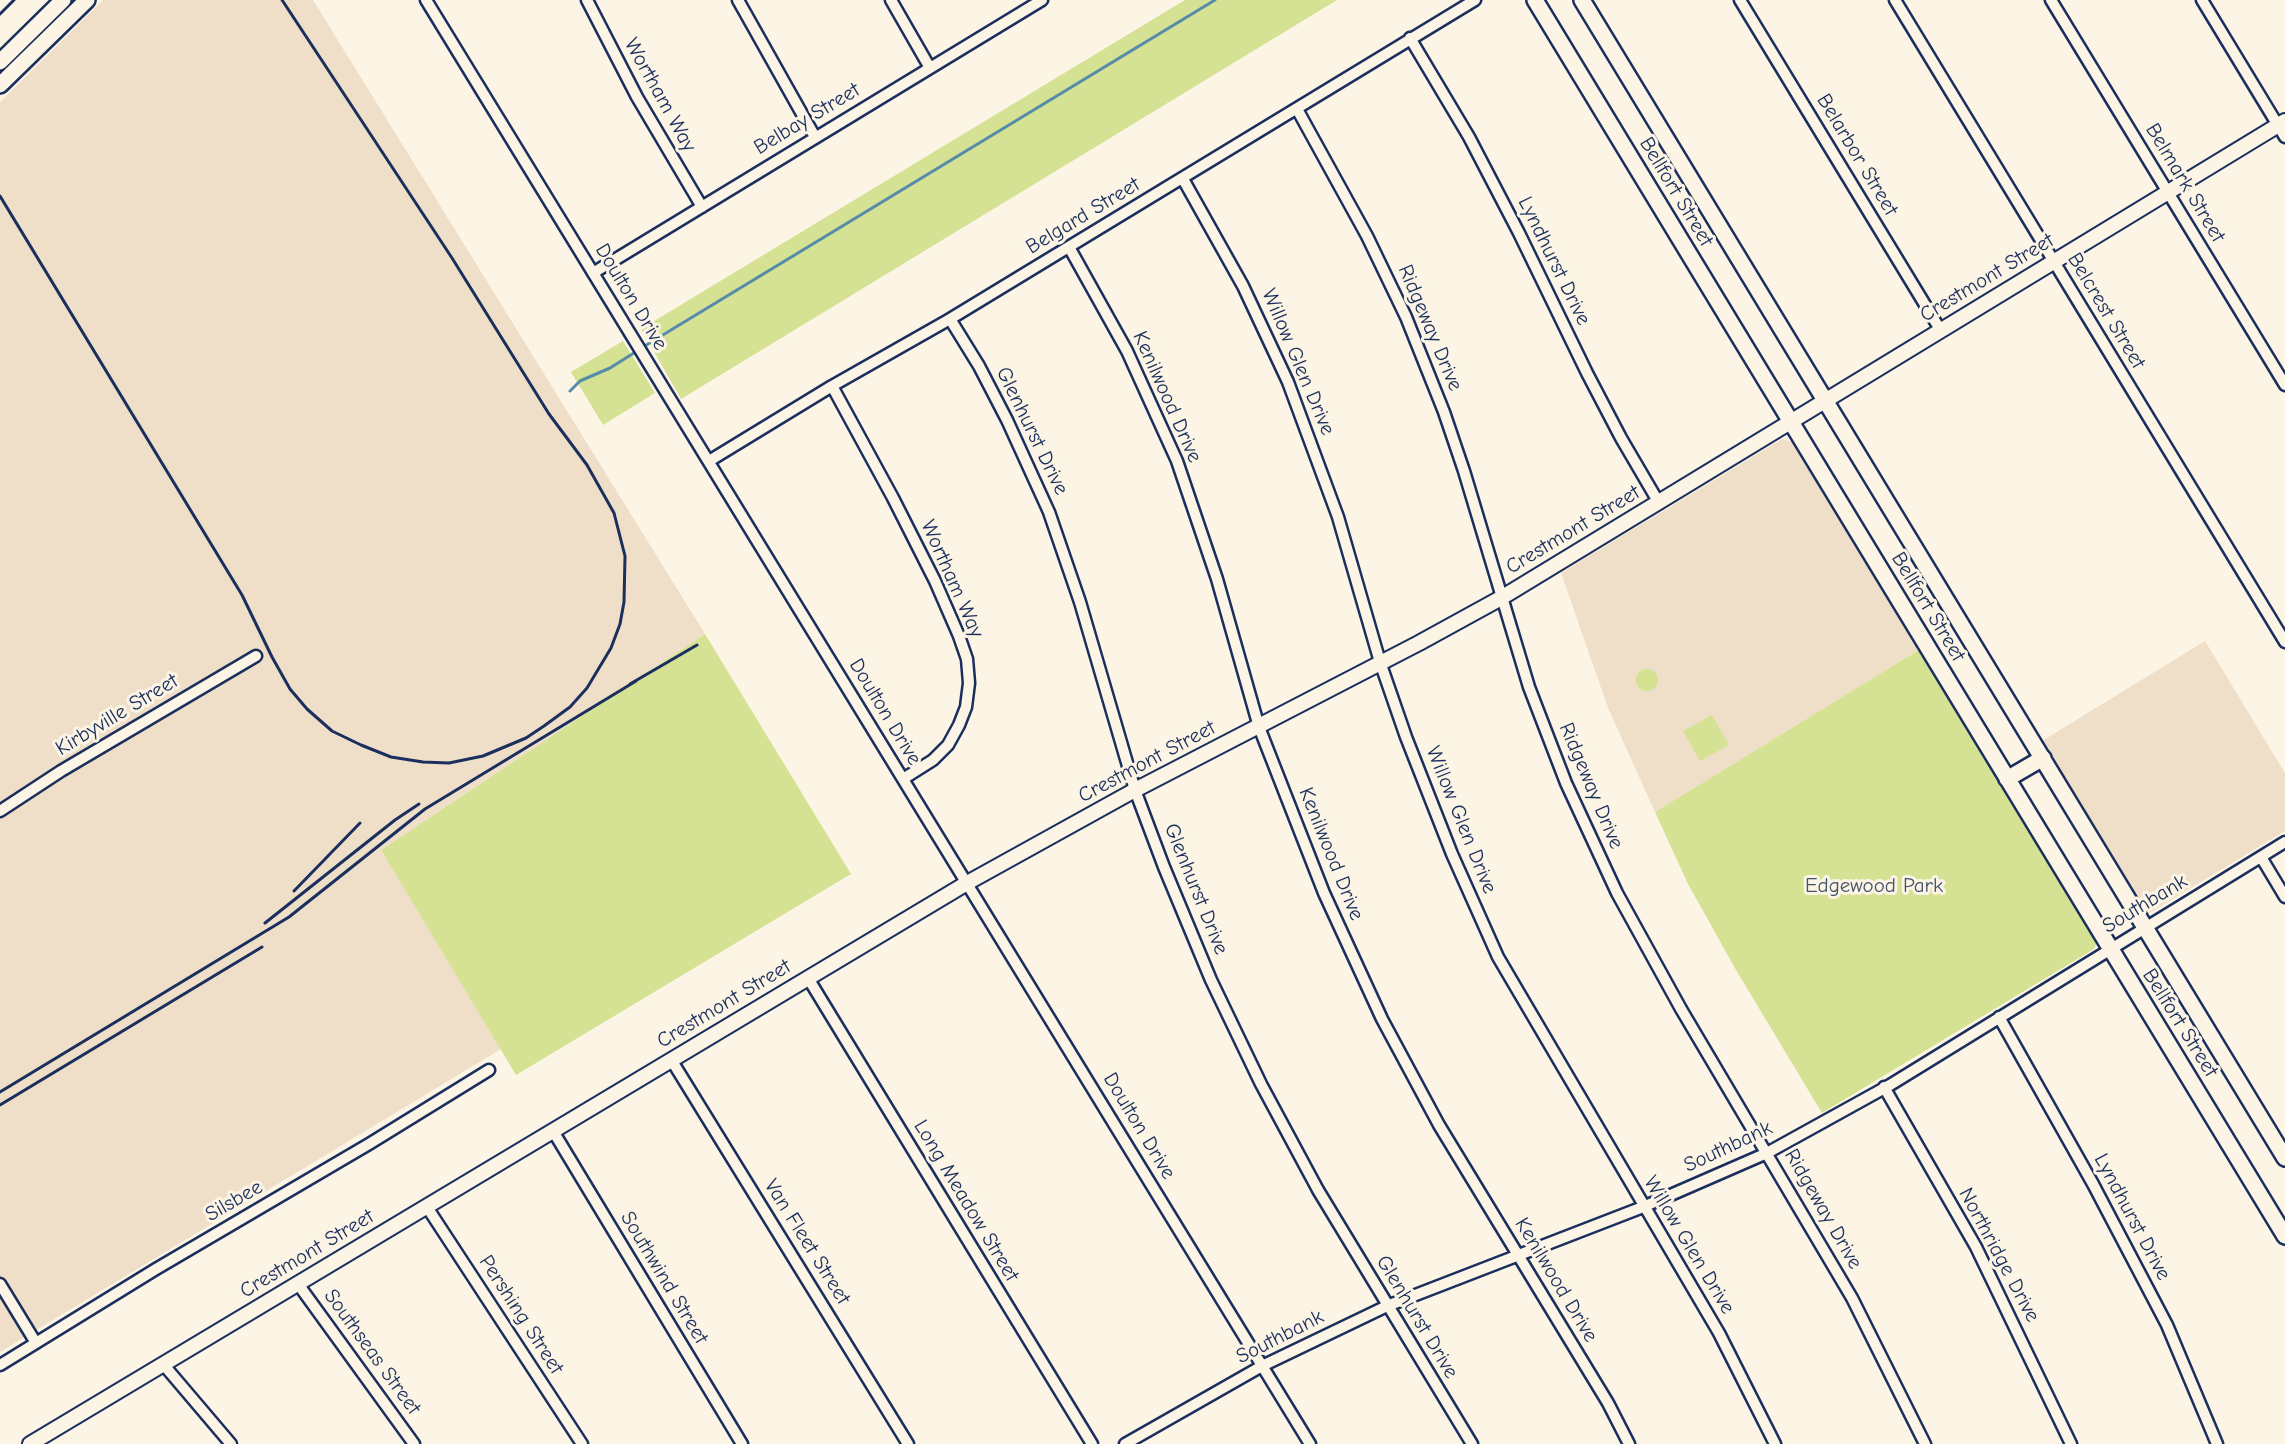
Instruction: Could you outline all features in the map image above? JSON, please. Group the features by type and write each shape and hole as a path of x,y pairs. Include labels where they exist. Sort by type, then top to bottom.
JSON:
{"main road":[{"path":"0,62 63,0"},
{"path":"0,86 87,0"},
{"name":"Bellfort Street","path":"1535,0 2285,1236"},
{"name":"Bellfort Street","path":"1582,0 2285,1158"},
{"path":"2007,779 2043,758"}],"street":[{"name":"Doulton Drive","path":"426,0 1310,1444"},
{"name":"Wortham Way","path":"587,0 637,97 702,207"},
{"path":"738,0 815,137"},
{"path":"891,0 930,68"},
{"name":"Belbay Street","path":"593,273 1042,0"},
{"name":"Belgard Street","path":"709,461 832,386 950,319 1475,0"},
{"name":"Belarbor Street","path":"1740,0 1941,331"},
{"name":"Belcrest Street","path":"1894,0 2285,642"},
{"name":"Belmark Street","path":"2051,0 2285,385"},
{"path":"2202,0 2283,128"},
{"name":"Lyndhurst Drive","path":"1410,38 1468,137 1519,233 1592,382 1659,503"},
{"name":"Ridgeway Drive","path":"1297,109 1367,236 1406,316 1444,412 1464,471 1529,687 1566,783 1617,893 1681,1009 1852,1298 1925,1444"},
{"name":"Crestmont Street","path":"33,1443 968,883 1135,790 1259,727 1501,598 2168,192 2283,128"},
{"name":"Willow Glen Drive","path":"1183,178 1243,286 1288,382 1338,517 1380,662 1406,737 1452,854 1498,957 1719,1333 1775,1444"},
{"name":"Kenilwood Drive","path":"1069,247 1127,351 1177,461 1217,579 1259,727 1324,893 1382,1019 1439,1125 1608,1403 1629,1444"},
{"name":"Glenhurst Drive","path":"950,319 1008,420 1053,522 1080,602 1135,790 1211,980 1261,1084 1318,1190 1472,1444"},
{"name":"Wortham Way","path":"832,386 935,581 967,659 969,683 966,707 948,745 933,760 903,779"},
{"name":"Kirbyville Street","path":"0,811 61,771 256,656"},
{"name":"Southbank","path":"1125,1444 1262,1366 1387,1306 1643,1207 1767,1153 1884,1088 2285,842"},
{"path":"2260,857 2285,897"},
{"name":"Long Meadow Street","path":"808,978 1092,1444"},
{"name":"Lyndhurst Drive","path":"1999,1017 2093,1184 2167,1324 2217,1444"},
{"name":"Van Fleet Street","path":"672,1061 908,1444"},
{"name":"Silsbee","path":"0,1365 489,1070"},
{"name":"Northridge Drive","path":"1884,1088 1976,1247 2071,1444"},
{"name":"Southwind Street","path":"553,1131 742,1444"},
{"name":"Pershing Street","path":"427,1207 582,1444"},
{"path":"0,1284 36,1343"},
{"name":"Southseas Street","path":"298,1284 414,1444"},
{"path":"163,1364 231,1444"}],"shaded area":[{"path":"103,0 313,0 705,634 381,850 501,1049 0,1352 0,102"},
{"path":"1782,439 1797,443 1922,648 1655,812 1608,708 1561,573"},
{"path":"2205,641 2285,773 2285,831 2148,914 2042,741"}],"green space":[{"path":"1185,0 1337,0 681,399 641,329"},
{"path":"623,341 655,393 603,425 571,372"},
{"path":"705,634 851,874 516,1075 381,850"},
{"name":"Edgewood Park","path":"1922,648 2097,942 2094,949 1822,1113 1736,970 1688,884 1655,812"},
{"path":"1647,669 1655,672 1658,680 1655,688 1647,691 1639,688 1636,680 1639,672"},
{"path":"1712,715 1729,745 1700,761 1683,731"}],"waterway":[{"path":"643,347 1215,0"},
{"path":"570,391 580,381 610,368 637,351"}],"railway":[{"path":"0,14 14,0"},
{"path":"0,196 242,595 290,689 307,709 332,731 361,745 391,757 423,762 449,763 483,756 526,738 544,726 570,707 587,688 611,648 620,624 624,602 625,556 614,513 587,465 549,414 452,258 282,0"},
{"path":"630,684 697,645"},
{"path":"0,1092 289,917 425,809 636,681"},
{"path":"265,923 395,820 419,804"},
{"path":"294,891 360,823"},
{"path":"0,1105 262,947"}]}
